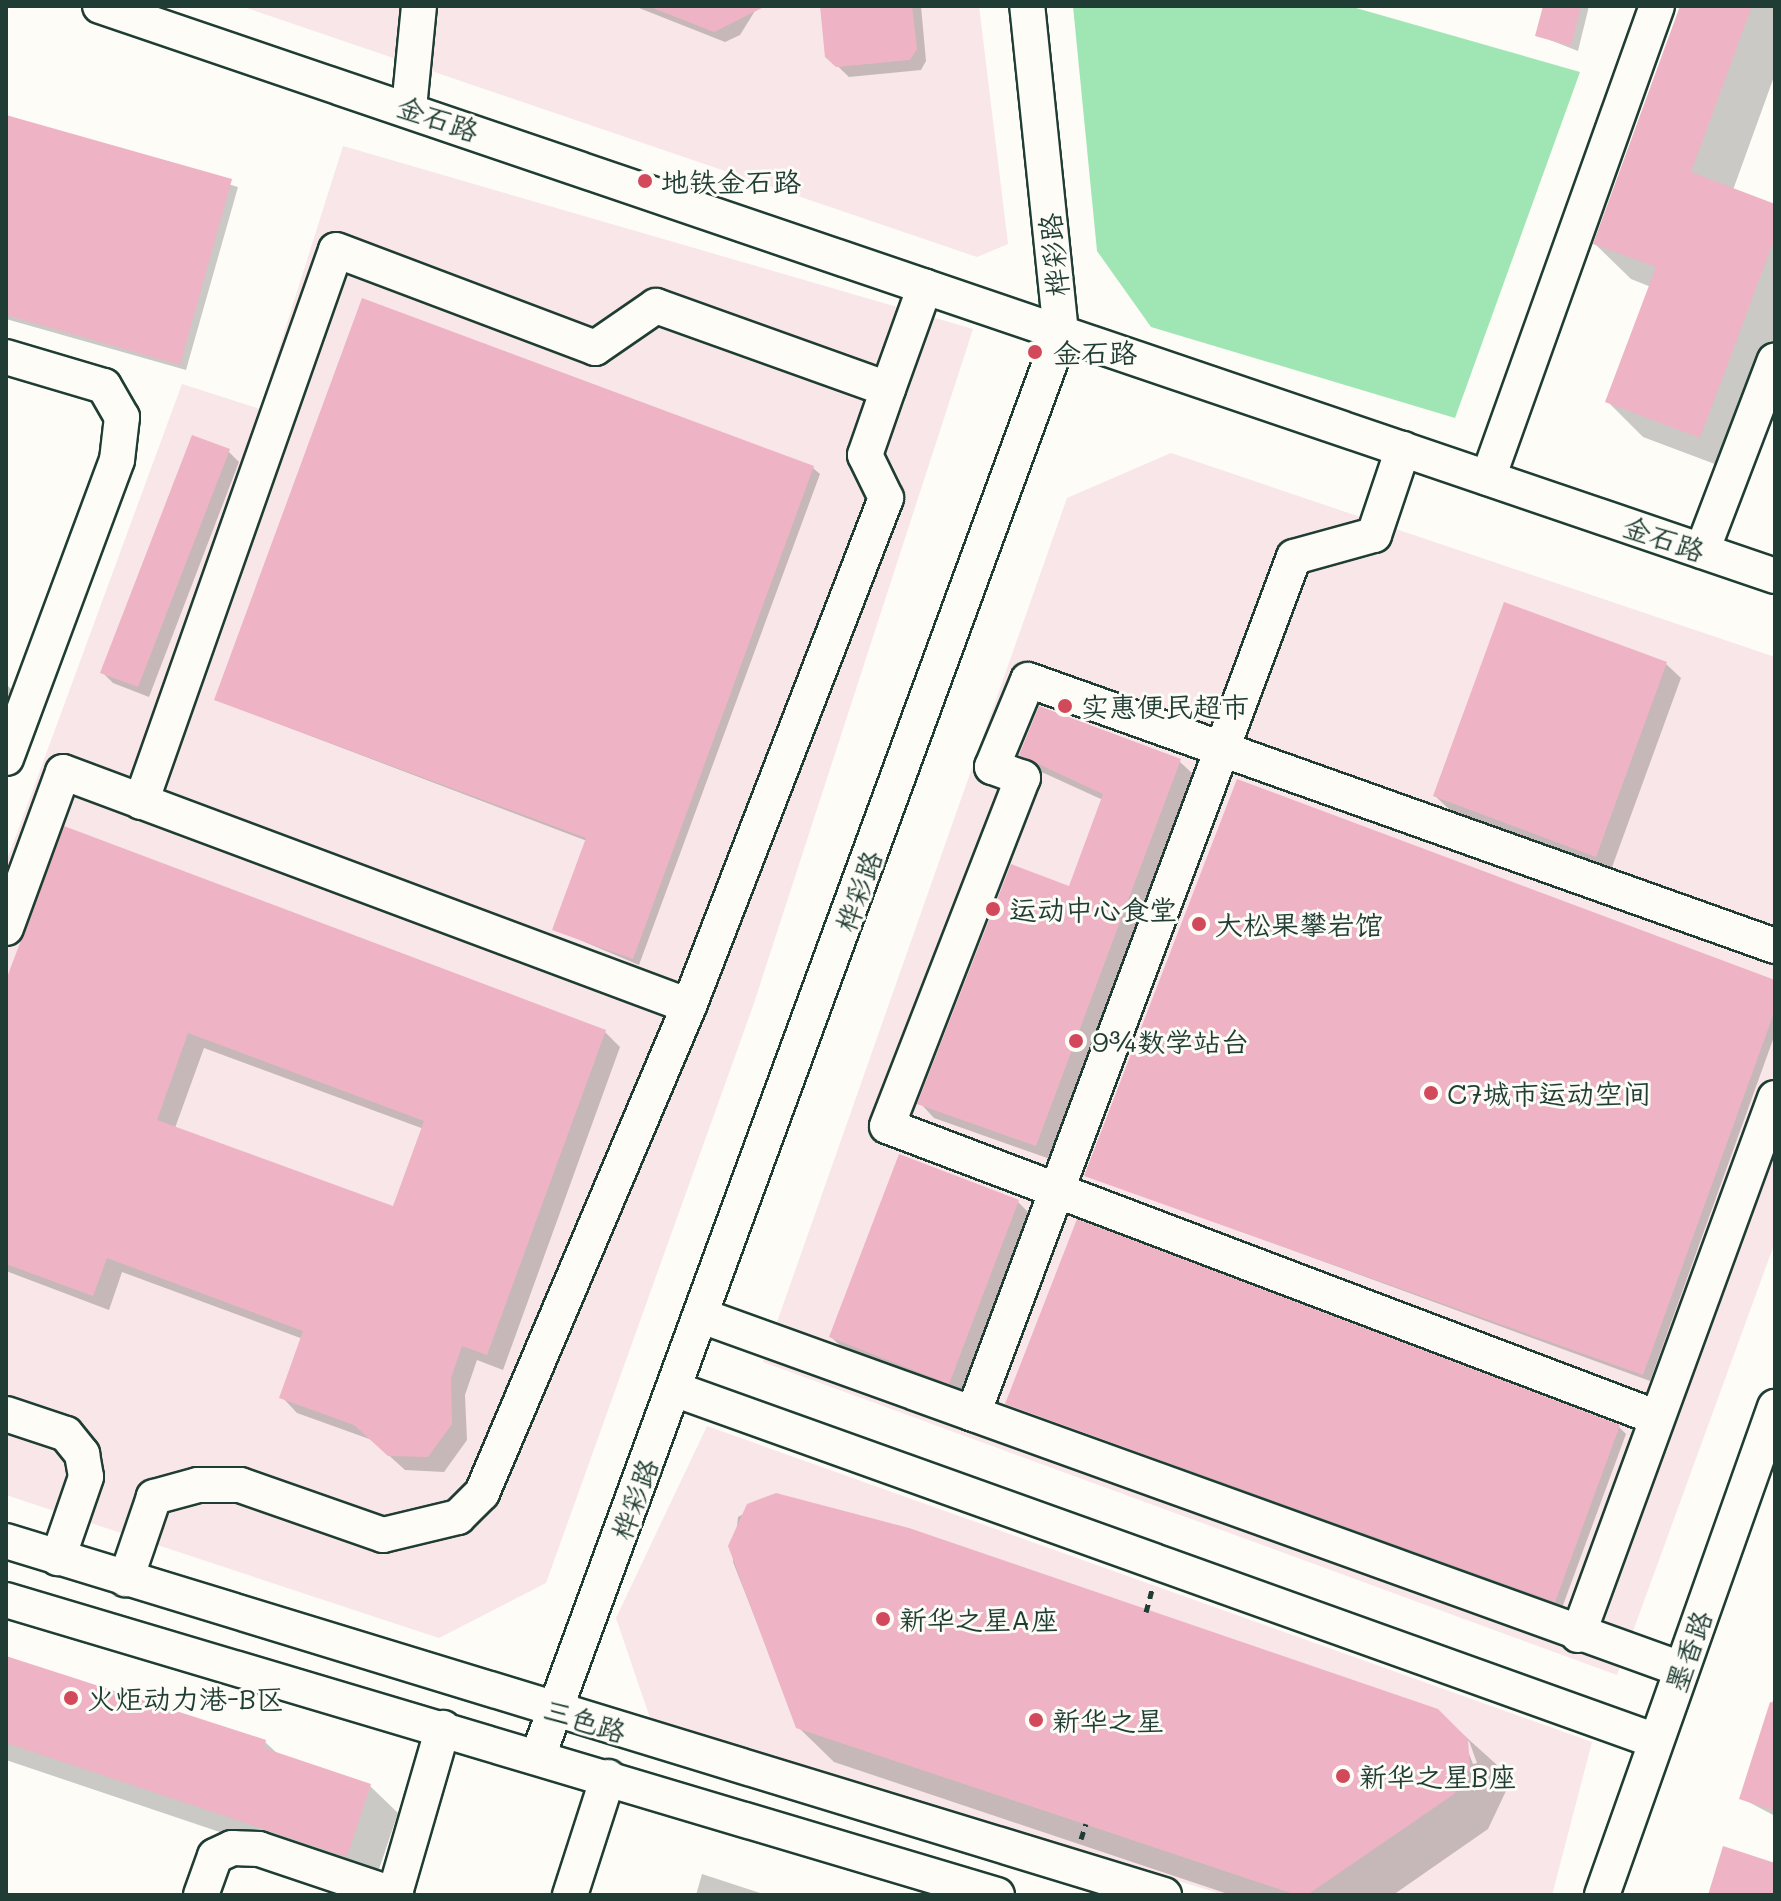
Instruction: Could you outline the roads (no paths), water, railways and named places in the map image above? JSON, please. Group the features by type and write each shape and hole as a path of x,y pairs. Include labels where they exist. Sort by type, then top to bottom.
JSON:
{"street":[{"name":"金石路","path":"100,6 409,108 1775,576"},
{"path":"409,108 419,6"},
{"name":"桦彩路","path":"538,1756 1061,333 1027,6"},
{"path":"1488,478 1657,6"},
{"path":"141,802 336,250 595,348 656,306 888,389"},
{"path":"126,1579 154,1497 198,1485 240,1485 383,1535 458,1517 482,1493 689,1006 886,498 865,455 925,286"},
{"path":"6,357 104,386 122,417 117,460 6,758"},
{"path":"1702,551 1775,360"},
{"path":"973,1414 1059,1195 1294,557 1374,535 1403,449"},
{"path":"1655,1417 1059,1195 887,1126 1023,778 992,767 1028,680 1220,754 1775,946"},
{"path":"6,928 63,772 689,1006"},
{"path":"1578,1635 1655,1417 1775,1098"},
{"path":"702,1316 1578,1635 1681,1669"},
{"path":"674,1389 1656,1741"},
{"name":"墨香路","path":"1602,1895 1775,1407"},
{"path":"6,1414 66,1434 82,1454 86,1477 58,1558"},
{"name":"三色路","path":"6,1541 1164,1895"},
{"name":"三色路","path":"6,1600 997,1895"},
{"path":"201,1895 215,1856 232,1848 259,1849 395,1894 443,1728"},
{"path":"570,1895 608,1777"}],"place":[{"name":"地铁金石路","path":"645,181"},
{"name":"金石路","path":"1035,352"},
{"name":"实惠便民超市","path":"1065,706"},
{"name":"运动中心食堂","path":"993,909"},
{"name":"大松果攀岩馆","path":"1199,924"},
{"name":"9¾数学站台","path":"1076,1041"},
{"name":"C7城市运动空间","path":"1431,1093"},
{"name":"新华之星A座","path":"883,1619"},
{"name":"火炬动力港-B区","path":"71,1698"},
{"name":"新华之星","path":"1036,1720"},
{"name":"新华之星B座","path":"1343,1776"}]}
